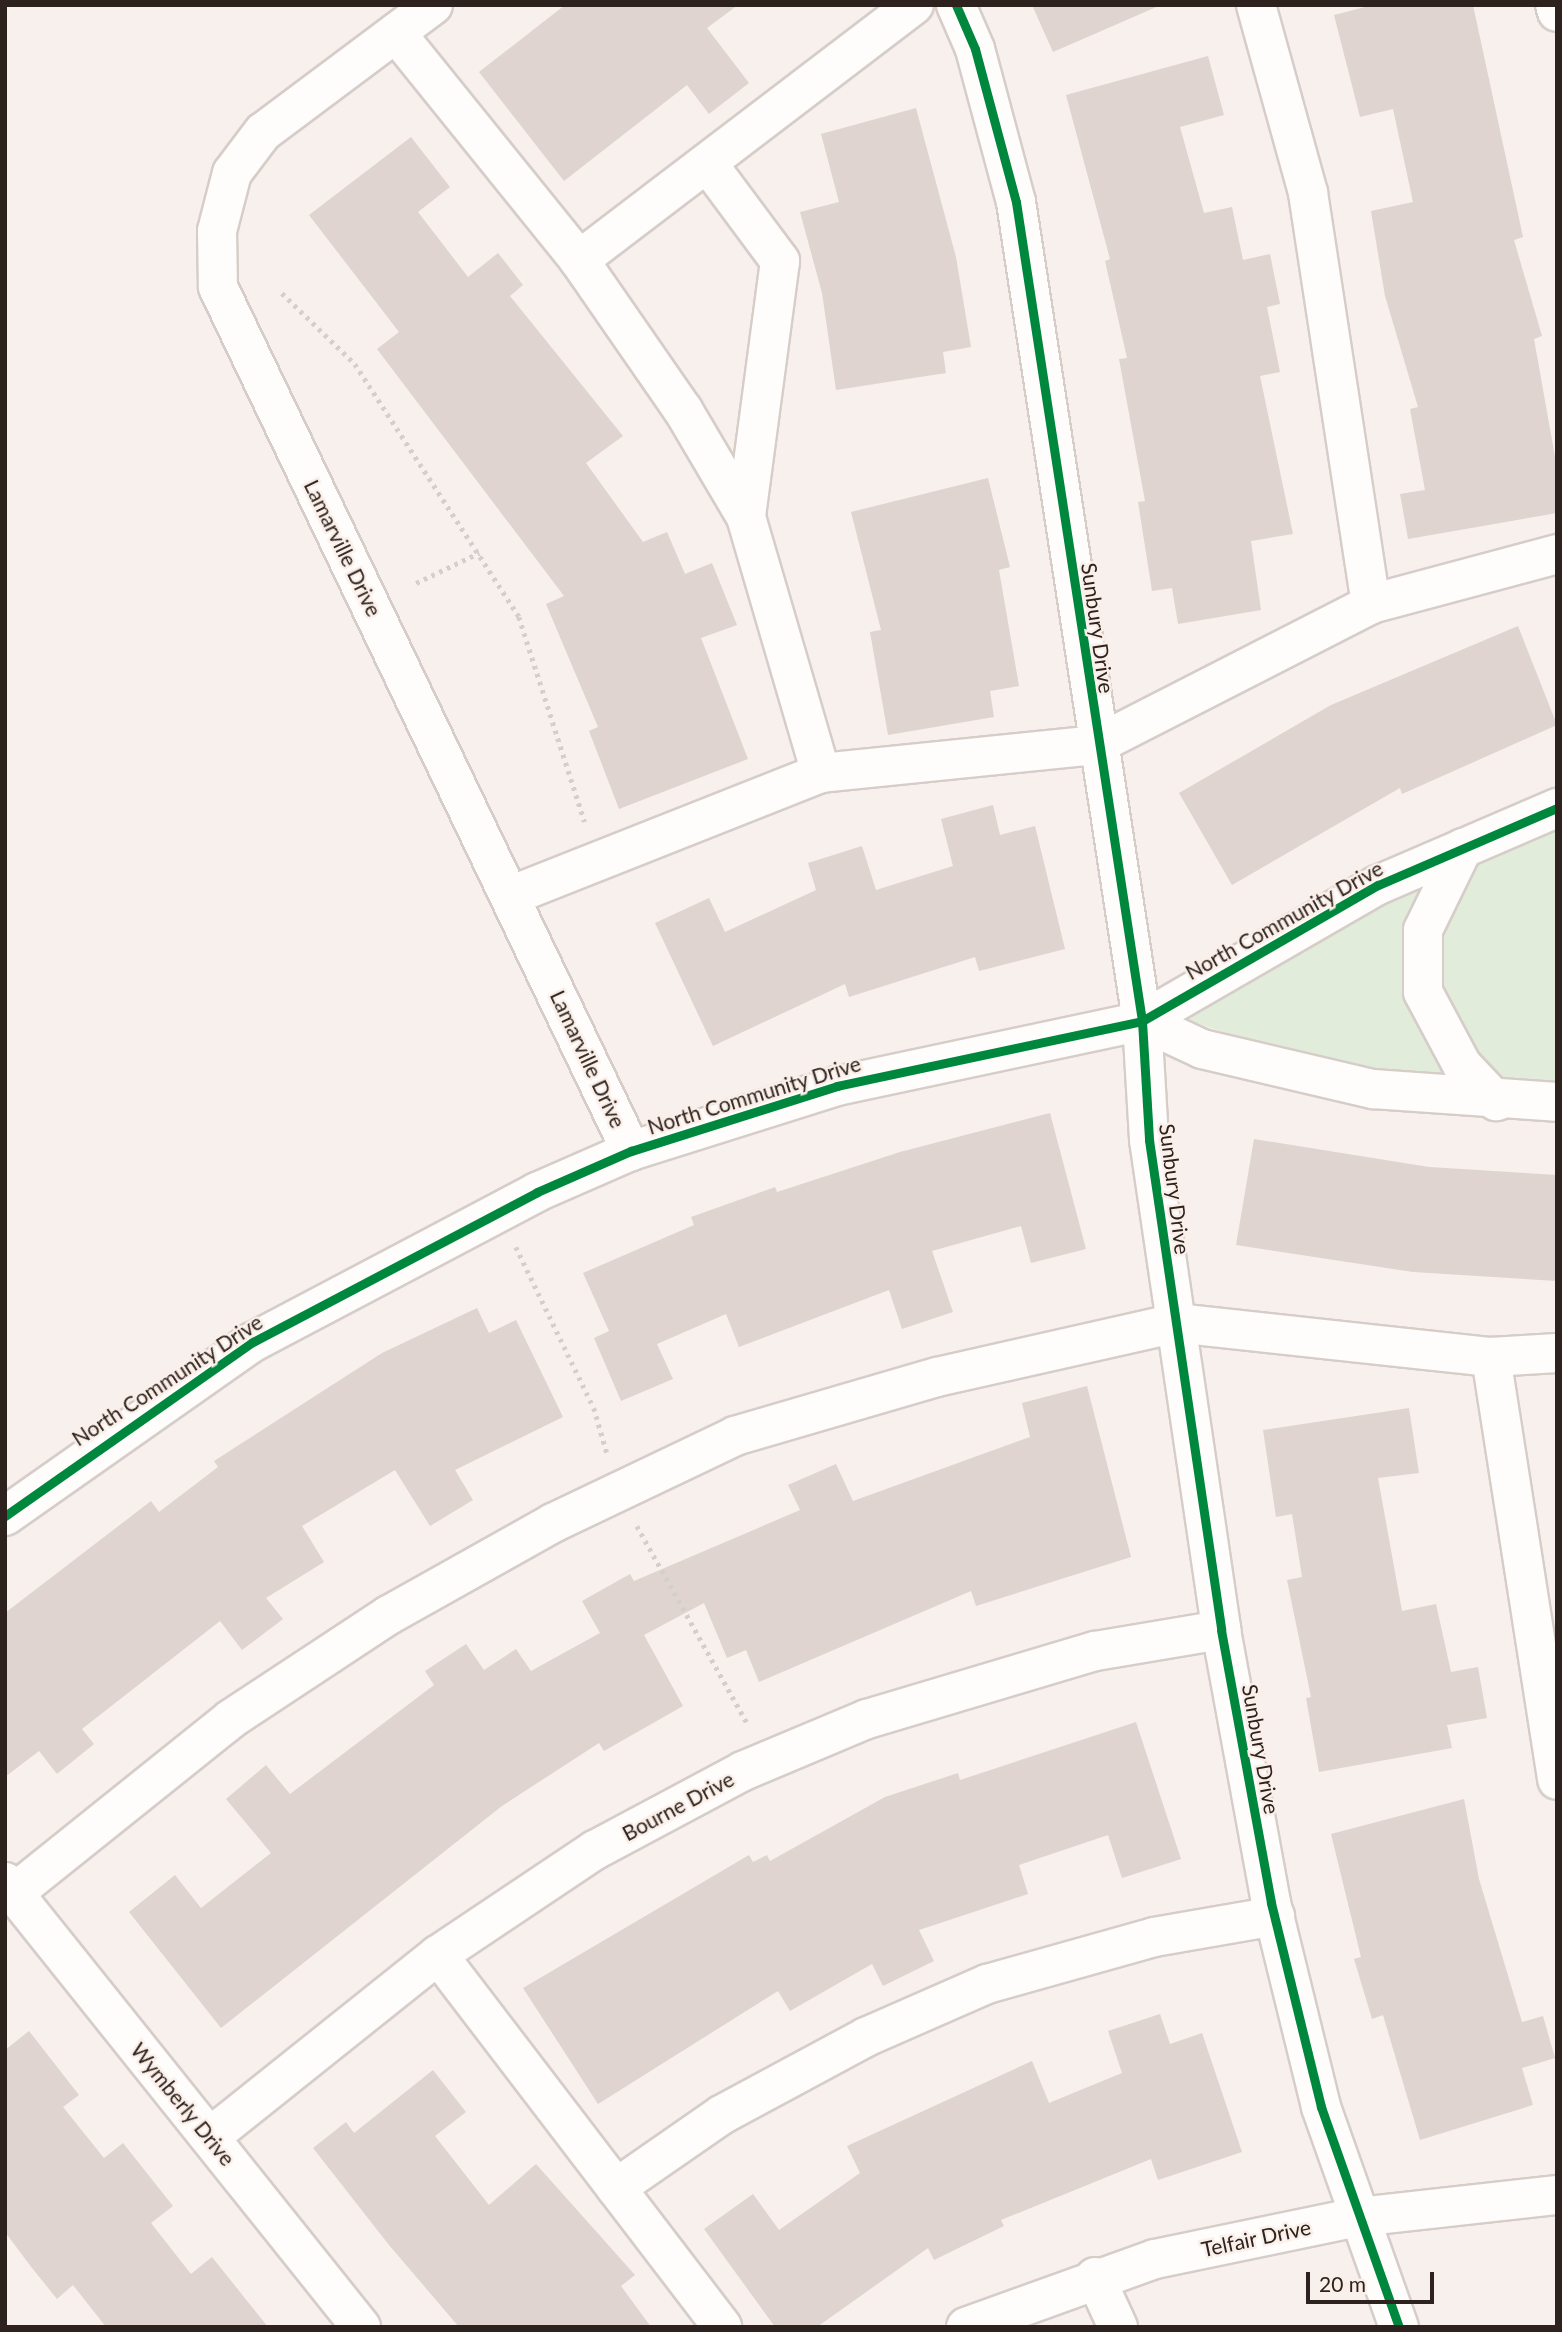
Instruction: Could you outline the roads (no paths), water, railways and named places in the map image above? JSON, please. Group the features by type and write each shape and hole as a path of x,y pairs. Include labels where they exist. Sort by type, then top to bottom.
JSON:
{"street":[{"name":"Lamarville Drive","path":"433,5 263,132 232,173 217,231 218,287 631,1151"},
{"path":"579,260 914,5"},
{"name":"Sunbury Drive","path":"956,5 975,49 1016,202 1096,745 1142,1021 1149,1140 1221,1630 1275,1916 1321,2107 1399,2327"},
{"path":"1256,5 1308,193 1371,604"},
{"path":"1555,5 1557,12"},
{"path":"396,33 579,260 683,410 746,517 821,773"},
{"path":"708,164 780,261 746,517"},
{"path":"510,896 821,773 1096,745 1371,604 1557,554"},
{"name":"North Community Drive","path":"5,1516 253,1342 500,1210 631,1151 837,1086 1142,1021 1355,897 1557,808"},
{"path":"1463,848 1423,930 1423,992 1462,1065 1496,1101"},
{"path":"1142,1021 1202,1049 1269,1068 1373,1089 1496,1101 1557,1102"},
{"path":"10,1888 231,1719 389,1615 553,1523 735,1436 937,1377 1176,1323 1491,1357 1557,1353"},
{"path":"1491,1357 1557,1780"},
{"name":"Bourne Drive","path":"210,2137 438,1955 595,1850 743,1771 821,1738 1095,1651 1221,1630"},
{"name":"Wymberly Drive","path":"10,1888 361,2327"},
{"path":"616,2188 723,2114 866,2037 987,1984 1154,1937 1275,1916"},
{"path":"438,1955 722,2327"},
{"name":"Telfair Drive","path":"966,2327 1095,2277 1358,2217 1557,2194"},
{"path":"1095,2277 1118,2327"}]}
